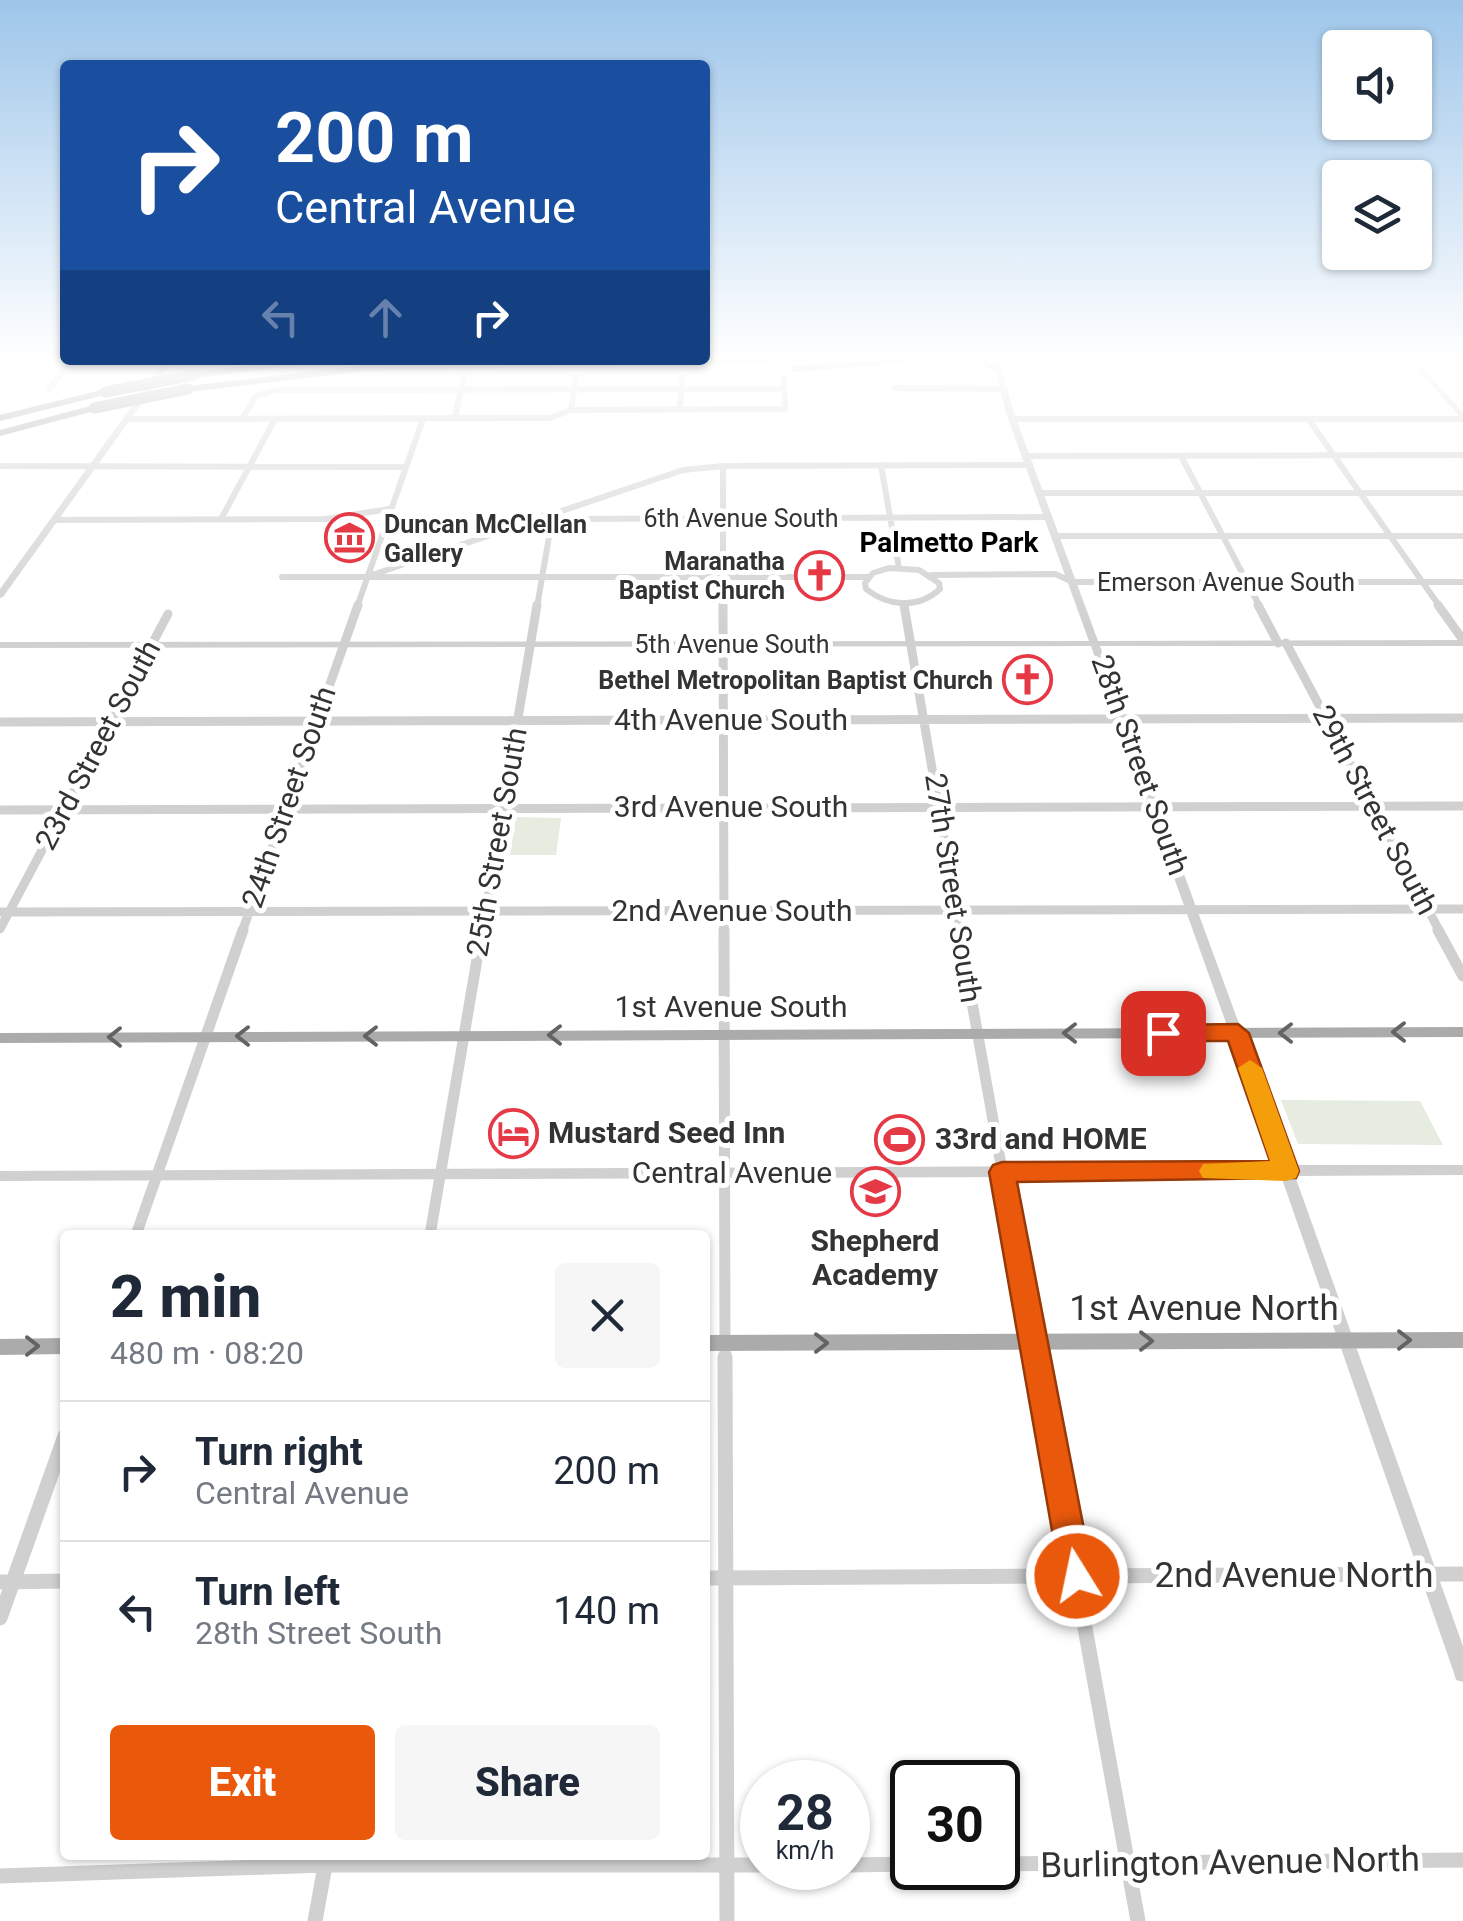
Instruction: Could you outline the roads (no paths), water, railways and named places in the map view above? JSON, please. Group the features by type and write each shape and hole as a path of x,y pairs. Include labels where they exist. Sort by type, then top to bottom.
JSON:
{"main road":[{"name":"1st Avenue South","path":"0,1038 1463,1032"},
{"name":"1st Avenue North","path":"714,1343 1463,1340"},
{"path":"0,1347 60,1346"}],"street":[{"path":"0,594 105,449"},
{"path":"221,519 259,449"},
{"name":"24th Street South","path":"138,1230 411,449"},
{"name":"28th Street South","path":"1025,449 1238,1033 1463,1673"},
{"path":"1329,449 1463,641"},
{"path":"366,577 669,473 723,466 881,466 1181,456 1463,456"},
{"name":"29th Street South","path":"1181,456 1463,976"},
{"path":"0,466 404,467"},
{"path":"723,466 723,1174 714,1343 726,1578 728,1921"},
{"path":"881,466 899,568"},
{"path":"1040,493 1463,493"},
{"path":"54,520 326,520 389,509"},
{"name":"6th Avenue South","path":"548,517 1050,518"},
{"name":"25th Street South","path":"431,1230 531,645 548,517"},
{"path":"1056,536 1463,536"},
{"path":"282,577 868,577 880,570 899,568 932,575 940,583 936,595 904,603 872,594 866,589 868,577"},
{"name":"Emerson Avenue South","path":"932,575 1055,574 1073,582 1463,582"},
{"name":"27th Street South","path":"904,603 977,1034 1138,1921"},
{"name":"23rd Street South","path":"0,929 4,912 168,614"},
{"name":"5th Avenue South","path":"0,645 1463,641"},
{"name":"4th Avenue South","path":"0,722 1463,718"},
{"name":"3rd Avenue South","path":"0,810 1463,806"},
{"name":"2nd Avenue South","path":"4,912 1463,909"},
{"name":"Central Avenue","path":"0,1176 1463,1170"},
{"path":"0,1618 6,1582 60,1448"},
{"name":"2nd Avenue North","path":"710,1578 1463,1574"},
{"path":"6,1582 60,1582"},
{"path":"315,1921 326,1860"},
{"path":"0,1876 326,1860 740,1866"},
{"name":"Burlington Avenue North","path":"1020,1864 1463,1860"}],"place":[{"name":"Duncan McClellan Gallery","path":"349,538"},
{"name":"Maranatha Baptist Church","path":"820,575"},
{"name":"Bethel Metropolitan Baptist Church","path":"1028,680"},
{"name":"Mustard Seed Inn","path":"513,1133"},
{"name":"33rd and HOME","path":"900,1139"},
{"name":"Shepherd Academy","path":"875,1192"}],"district":[{"name":"Palmetto Park","path":"949,542"}]}
